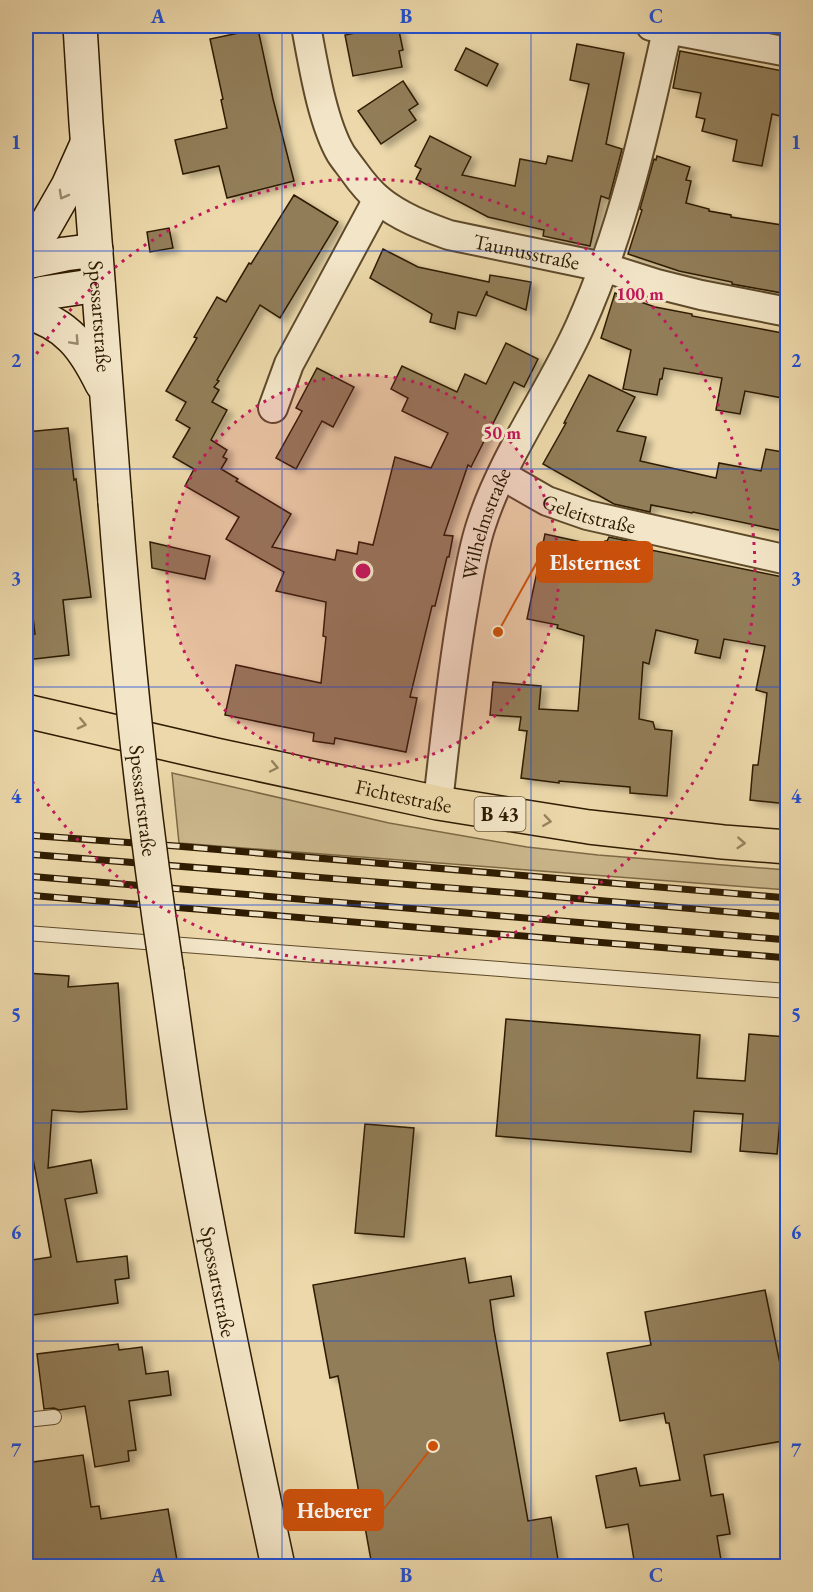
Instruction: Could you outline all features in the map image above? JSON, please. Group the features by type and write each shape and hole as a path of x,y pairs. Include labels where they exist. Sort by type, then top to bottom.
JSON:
{"main road":[{"name":"Spessartstraße","path":"80,26 125,636 156,900 204,1204 278,1566"},
{"path":"26,247 44,228 68,186 88,142"},
{"path":"26,262 96,250"},
{"path":"26,298 98,285"},
{"path":"26,312 39,316 72,337 90,360 107,396"},
{"name":"Fichtestraße","path":"26,711 438,803 599,829 788,847"}],"street":[{"name":"Taunusstraße","path":"306,26 332,135 346,161 363,183 378,199 407,218 449,235 603,267 701,295 788,312"},
{"path":"663,27 788,52"},
{"name":"Wilhelmstraße","path":"438,803 453,674 469,574 481,525 501,475 563,363 603,267 625,203 641,146 663,27"},
{"path":"273,408 289,364 378,199"},
{"name":"Geleitstraße","path":"501,475 547,501 586,515 788,560"}],"lane":[{"path":"26,933 788,991"},
{"path":"26,1420 54,1417"}],"shaded area":[{"path":"172,773 389,823 527,847 787,870 787,890 179,843"}],"building":[{"path":"398,26 403,50 399,51 402,67 353,76 345,35"},
{"path":"258,29 294,181 227,198 219,166 183,174 175,140 227,128 210,39"},
{"path":"577,44 624,53 606,144 622,149 609,199 601,196 590,246 543,236 544,230 488,217 416,179 421,169 415,166 430,136 471,157 462,175 515,186 520,159 546,164 548,156 572,161 589,84 570,80"},
{"path":"466,48 498,64 487,86 455,70"},
{"path":"680,51 788,72 788,118 772,114 762,166 733,161 737,140 702,131 705,119 696,117 701,93 673,88"},
{"path":"403,81 418,104 409,110 416,120 381,144 358,111"},
{"path":"657,156 690,167 686,180 691,181 686,203 709,209 709,211 731,215 731,217 788,226 788,294 679,271 628,254 642,210 640,209 654,159 656,160"},
{"path":"294,195 338,222 280,318 260,305 217,380 219,381 214,387 219,390 212,402 227,410 211,440 227,450 223,457 227,459 221,469 238,479 236,481 291,514 272,547 335,560 337,550 357,554 359,542 373,545 395,457 431,468 448,433 402,411 408,398 391,389 402,366 457,392 465,374 486,384 506,343 538,359 524,387 514,382 471,467 468,465 444,535 453,536 435,606 432,606 410,697 417,698 406,752 335,738 334,744 313,741 314,733 225,715 236,665 321,683 326,637 323,636 326,602 276,591 284,572 226,539 239,517 185,486 194,469 173,457 190,428 176,420 186,402 166,391 197,338 194,337 217,297 226,302"},
{"path":"169,228 173,248 150,252 147,232"},
{"path":"383,249 418,267 489,282 490,275 531,282 526,310 487,295 487,291 476,316 458,312 455,329 430,322 432,314 370,278"},
{"path":"615,293 655,307 692,314 692,316 788,334 788,399 745,391 740,414 716,410 722,378 664,368 657,395 623,389 631,350 601,338"},
{"path":"317,368 354,387 333,427 322,421 296,469 276,458 302,411 296,408"},
{"path":"589,375 635,397 617,431 646,437 640,461 716,478 719,463 761,471 766,449 788,453 788,532 651,505 650,512 614,504 543,464"},
{"path":"68,428 91,597 63,600 69,655 26,660 26,635 35,634 26,556 26,432"},
{"path":"545,534 604,547 609,537 642,544 641,548 788,578 788,804 750,800 753,765 758,765 767,693 756,690 765,646 724,639 720,658 695,653 698,640 656,630 649,664 643,662 639,719 653,722 655,729 672,731 667,796 630,793 630,787 559,781 559,783 521,778 527,731 519,730 521,717 490,715 493,682 541,686 539,709 578,711 584,636 557,628 558,625 527,619"},
{"path":"150,542 210,556 205,579 152,568"},
{"path":"26,973 69,976 68,987 118,983 127,1109 80,1112 52,1110 48,1168 91,1160 97,1193 65,1199 77,1262 127,1256 129,1278 115,1280 118,1303 26,1316 26,1261 51,1257 30,1142 26,1140"},
{"path":"506,1019 700,1035 697,1078 745,1081 749,1034 787,1037 777,1154 740,1151 743,1114 694,1111 691,1152 496,1136"},
{"path":"365,1124 414,1128 404,1237 355,1233"},
{"path":"465,1258 469,1283 511,1276 514,1296 490,1300 494,1330 528,1521 551,1517 559,1566 372,1566 338,1376 330,1378 313,1285"},
{"path":"765,1290 788,1403 788,1440 704,1455 711,1496 723,1494 730,1534 717,1536 722,1566 635,1566 628,1524 606,1528 596,1476 636,1468 640,1486 680,1480 669,1423 666,1423 664,1413 620,1421 607,1353 651,1345 645,1312"},
{"path":"118,1344 119,1350 142,1347 146,1374 168,1371 171,1395 129,1401 136,1450 128,1451 129,1461 95,1467 85,1406 59,1410 44,1409 37,1354"},
{"path":"83,1455 91,1507 99,1506 101,1519 168,1509 178,1566 26,1566 26,1463"}],"railway":[{"path":"26,835 788,898"},
{"path":"26,854 788,917"},
{"path":"26,876 788,940"},
{"path":"26,895 788,958"}],"place":[{"name":"Elsternest","path":"498,632"},
{"name":"Heberer","path":"433,1446"}]}
